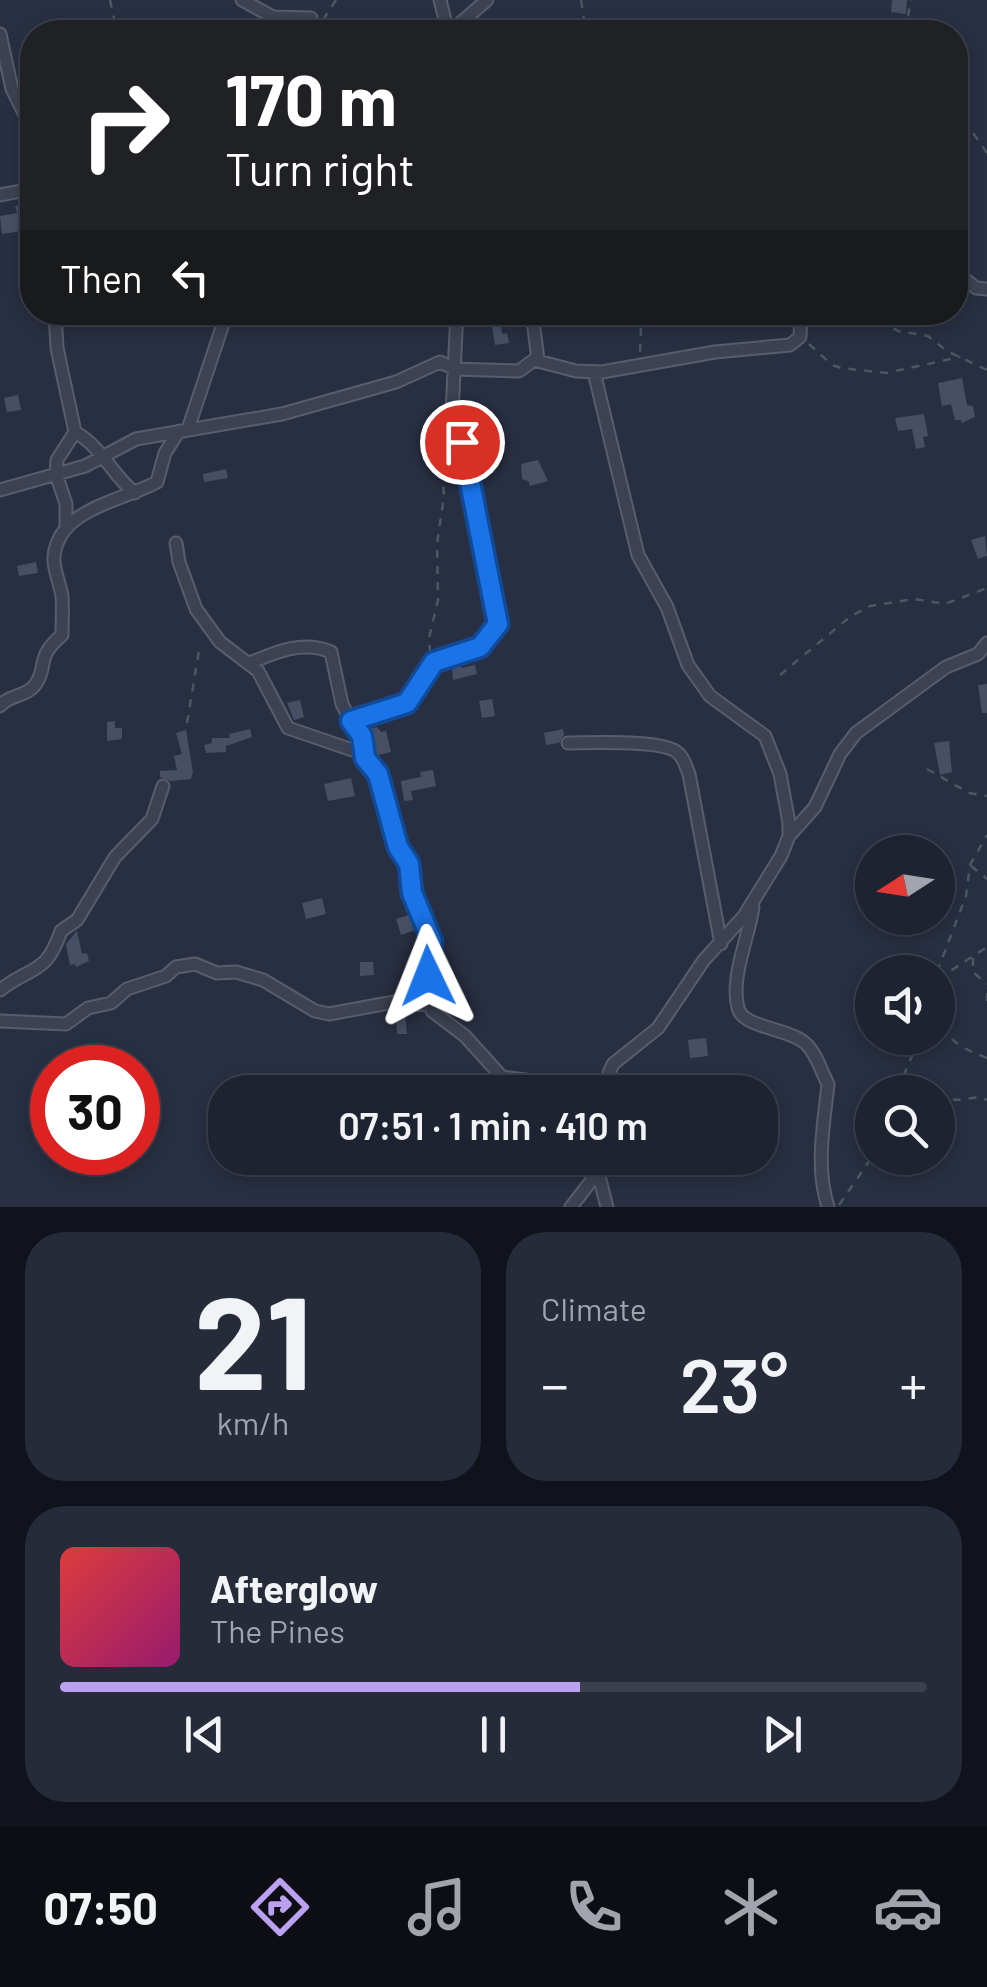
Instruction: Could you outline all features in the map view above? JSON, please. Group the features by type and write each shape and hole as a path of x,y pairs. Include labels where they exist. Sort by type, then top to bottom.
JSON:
{"street":[{"path":"242,0 274,17 312,18"},
{"path":"463,20 487,0"},
{"path":"0,34 12,89 20,105"},
{"path":"56,325 75,432 104,455 117,476 135,493"},
{"path":"0,706 7,698 27,693 38,681 46,648 62,635 62,597 54,558 60,534 106,501 157,482 164,453 183,430 222,325"},
{"path":"351,721 407,703 427,668 480,647 498,620 462,442 454,421 456,325"},
{"path":"534,325 538,360"},
{"path":"0,490 84,466 136,439 282,414 396,382 440,362 454,370 518,371 528,361 538,360 594,372 732,350 781,347 800,337 800,325"},
{"path":"594,372 638,555 667,607 688,664 710,696 765,736 787,802 788,836 781,856 722,944 704,960 658,1028 612,1064 609,1075"},
{"path":"66,528 66,504 56,474 57,460 75,432"},
{"path":"176,543 196,609 220,642 258,671 288,728 364,754"},
{"path":"788,836 815,807 846,743 856,732 946,667 978,654 987,643"},
{"path":"250,663 284,648 318,647 331,652 342,704 362,736 364,754 378,774 398,847 409,864 415,904 432,941 426,990 429,1004 432,1011 466,1036 501,1075"},
{"path":"568,743 653,746 678,753 689,774 722,944"},
{"path":"0,990 44,966 61,931 77,920 116,857 152,819 163,786"},
{"path":"755,898 740,973 738,1009 750,1022 804,1042 828,1084 823,1107 821,1165 828,1207"},
{"path":"0,1021 66,1024 88,1008 111,1004 127,988 166,976 176,967 196,964 217,973 236,972 264,980 315,1011 329,1014 394,1002 429,1004"},
{"path":"571,1207 591,1175"},
{"path":"601,1175 606,1207"}],"path":[{"path":"312,18 321,20"},
{"path":"968,126 987,153"},
{"path":"640,366 641,325"},
{"path":"888,325 898,331 928,336 987,370"},
{"path":"800,337 832,365 841,368 890,373 960,356"},
{"path":"427,668 428,638 438,600 436,544 444,496 442,466 454,421"},
{"path":"780,675 851,616 870,606 914,599 945,604 987,588"},
{"path":"187,723 200,645"},
{"path":"927,769 969,793 987,796"},
{"path":"943,955 966,896 970,865 987,836"},
{"path":"970,865 987,879"},
{"path":"955,967 987,947"},
{"path":"974,954 973,972 987,984"},
{"path":"987,993 987,1004"},
{"path":"955,1043 987,1058"},
{"path":"955,1100 980,1096 987,1100"},
{"path":"838,1207 858,1175"}],"building":[{"path":"892,0 907,0 906,14 891,12"},
{"path":"15,206 20,206 20,231 2,234 0,216 17,213"},
{"path":"501,325 509,343 495,345 492,326"},
{"path":"962,378 967,405 973,406 975,417 962,423 955,420 951,404 942,406 938,383"},
{"path":"18,395 21,410 7,412 4,398"},
{"path":"924,414 928,436 923,437 925,447 916,449 912,429 898,431 895,418"},
{"path":"538,460 548,481 530,486 522,479 521,464"},
{"path":"226,469 228,478 204,482 203,474"},
{"path":"985,536 987,556 978,559 971,540"},
{"path":"36,562 38,573 19,576 17,566"},
{"path":"475,665 477,674 453,680 452,666"},
{"path":"987,684 987,713 982,713 978,685"},
{"path":"492,699 495,716 482,718 479,701"},
{"path":"300,700 304,717 294,720 287,703"},
{"path":"115,721 115,728 122,728 122,739 107,741 107,722"},
{"path":"250,729 252,737 226,746 226,752 206,753 204,745 212,743 212,738 230,738 229,734"},
{"path":"369,729 386,731 391,752 375,756"},
{"path":"563,729 559,743 546,745 544,733"},
{"path":"186,730 191,779 171,781 160,777 160,771 177,770 174,756 182,754 176,733"},
{"path":"949,741 952,772 940,775 934,743"},
{"path":"433,770 436,786 411,791 413,800 404,801 401,781"},
{"path":"351,778 355,796 328,801 324,784"},
{"path":"322,898 326,914 306,919 302,903"},
{"path":"409,915 416,930 401,935 396,919"},
{"path":"77,931 82,954 87,953 89,961 76,967 70,965 66,944"},
{"path":"360,962 373,962 374,975 360,976"},
{"path":"396,1014 405,1014 407,1034 397,1034"},
{"path":"706,1038 708,1056 690,1058 688,1040"}],"route":[{"path":"428,976 432,941 415,904 409,864 398,847 378,774 365,758 362,736 351,721 407,703 427,668 453,654 480,647 498,624 462,442"}]}
